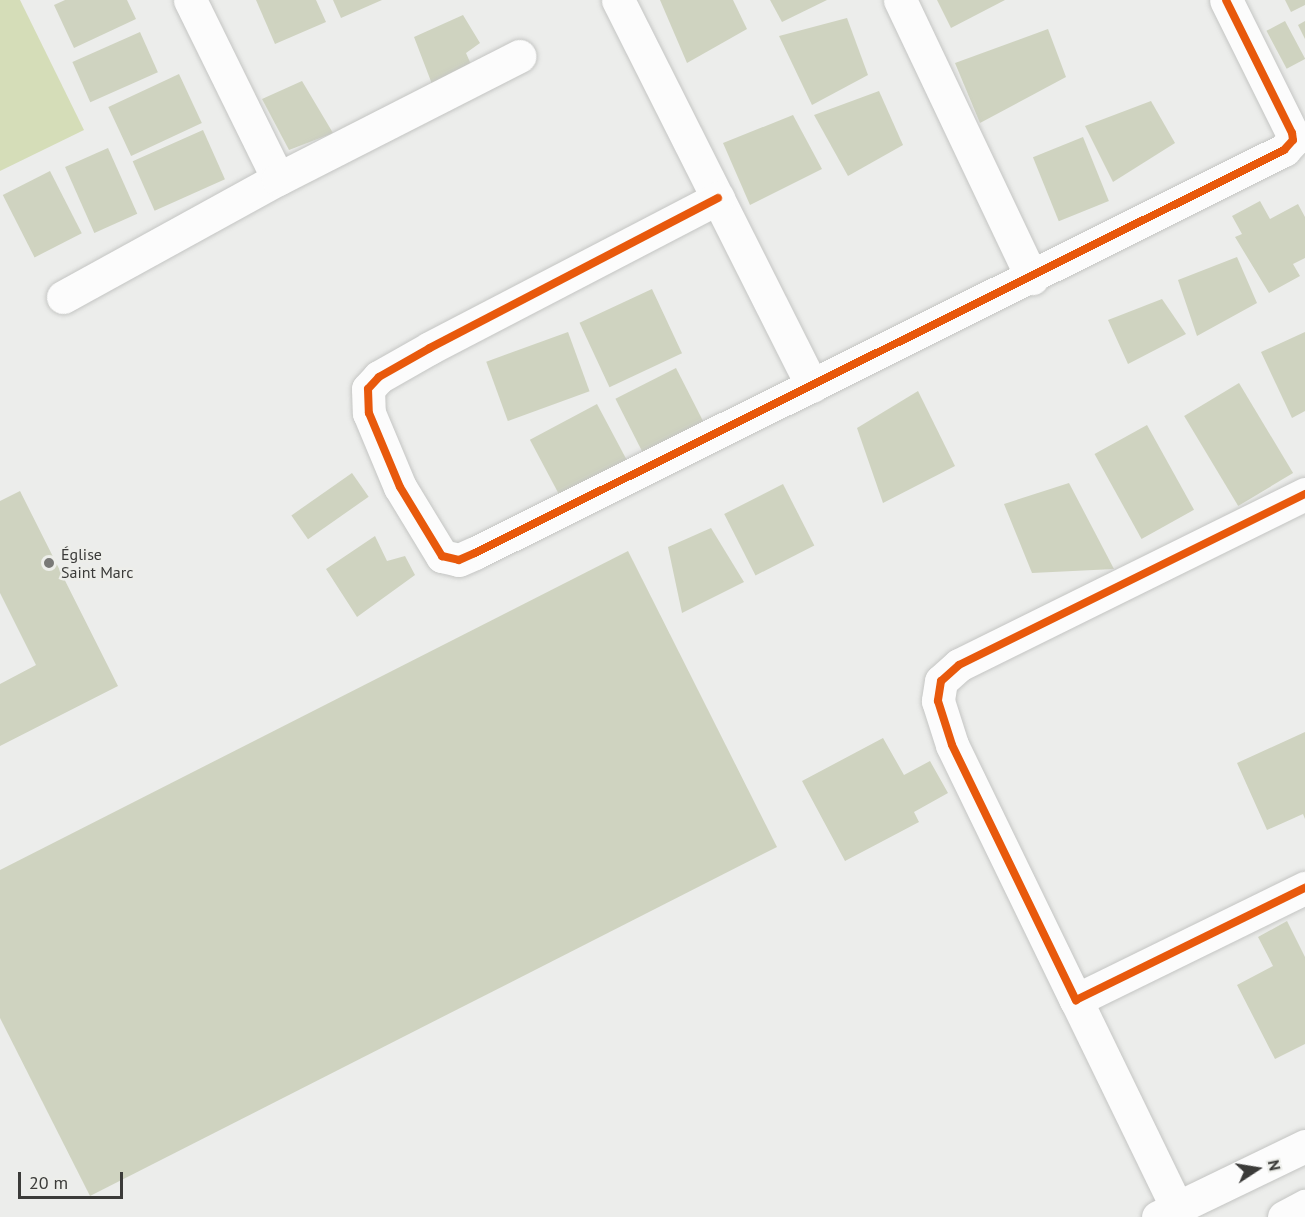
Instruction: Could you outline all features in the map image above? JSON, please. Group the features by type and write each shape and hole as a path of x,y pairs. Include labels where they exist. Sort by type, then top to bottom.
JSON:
{"street":[{"path":"190,0 278,179"},
{"path":"618,0 812,386"},
{"path":"900,0 1032,278"},
{"path":"718,198 379,377 369,389 366,402 399,487 436,552 459,560 1032,278 1290,146 1293,140 1287,120 1227,0"},
{"path":"63,297 278,179 519,56"},
{"path":"1305,494 959,664 941,681 938,701 952,745 1076,1000 1168,1213 1305,1146"},
{"path":"1076,1000 1305,888"},
{"path":"1284,1217 1305,1206"}],"green space":[{"path":"0,0 20,0 84,130 0,171"}],"building":[{"path":"65,0 127,0 136,19 74,48 54,5"},
{"path":"256,0 316,0 326,22 275,44"},
{"path":"333,0 382,0 341,18"},
{"path":"660,0 733,0 747,29 687,63"},
{"path":"770,0 827,0 782,22"},
{"path":"937,0 1005,0 951,28"},
{"path":"1285,0 1305,0 1305,5 1291,12"},
{"path":"463,15 480,43 466,53 473,69 432,84 414,37"},
{"path":"847,18 868,75 812,105 779,36"},
{"path":"1285,21 1305,59 1287,69 1266,31"},
{"path":"1305,21 1305,39 1298,25"},
{"path":"1048,29 1066,77 980,123 955,63"},
{"path":"140,32 158,72 90,102 72,62"},
{"path":"179,74 202,123 131,156 108,107"},
{"path":"302,81 333,133 289,150 262,99"},
{"path":"879,91 903,145 848,176 814,115"},
{"path":"1151,101 1175,143 1113,182 1085,126"},
{"path":"793,115 822,169 750,205 723,143"},
{"path":"203,130 225,179 155,211 133,161"},
{"path":"1083,137 1109,201 1059,221 1033,157"},
{"path":"108,148 137,214 94,233 65,167"},
{"path":"50,171 82,233 35,257 3,195"},
{"path":"1260,201 1270,219 1298,204 1305,217 1305,258 1293,264 1300,276 1269,293 1235,237 1242,234 1232,216"},
{"path":"1237,257 1257,303 1197,336 1178,280"},
{"path":"652,289 682,353 610,387 579,323"},
{"path":"1162,299 1186,334 1128,364 1108,320"},
{"path":"568,332 590,391 508,421 486,362"},
{"path":"1305,332 1305,411 1292,418 1261,352"},
{"path":"676,368 707,429 646,459 615,399"},
{"path":"1239,383 1293,473 1238,506 1184,416"},
{"path":"918,391 955,466 883,503 857,428"},
{"path":"597,404 629,465 562,501 530,440"},
{"path":"1147,425 1194,510 1142,539 1095,454"},
{"path":"352,473 369,497 308,539 291,515"},
{"path":"1069,483 1114,569 1032,573 1004,504"},
{"path":"783,484 814,545 756,575 724,514"},
{"path":"20,491 118,686 0,746 0,684 36,665 0,593 0,501"},
{"path":"711,528 744,582 682,613 668,547"},
{"path":"375,536 387,561 405,556 415,575 357,617 326,569"},
{"path":"628,551 777,847 90,1196 0,1018 0,870"},
{"path":"1305,732 1305,819 1303,814 1267,830 1237,763"},
{"path":"883,738 904,775 930,761 948,793 914,812 919,822 845,861 802,781"},
{"path":"1287,921 1305,957 1305,1044 1275,1059 1237,985 1273,966 1258,937"}],"cycle path":[{"path":"718,198 430,348 379,377 368,389 369,413 400,487 442,556 459,560 475,553 1284,150 1293,140 1292,133 1226,0"},
{"path":"1305,494 959,665 941,681 938,701 952,745 1076,1000 1305,888"}],"place":[{"name":"Église Saint Marc","path":"49,563"}]}
